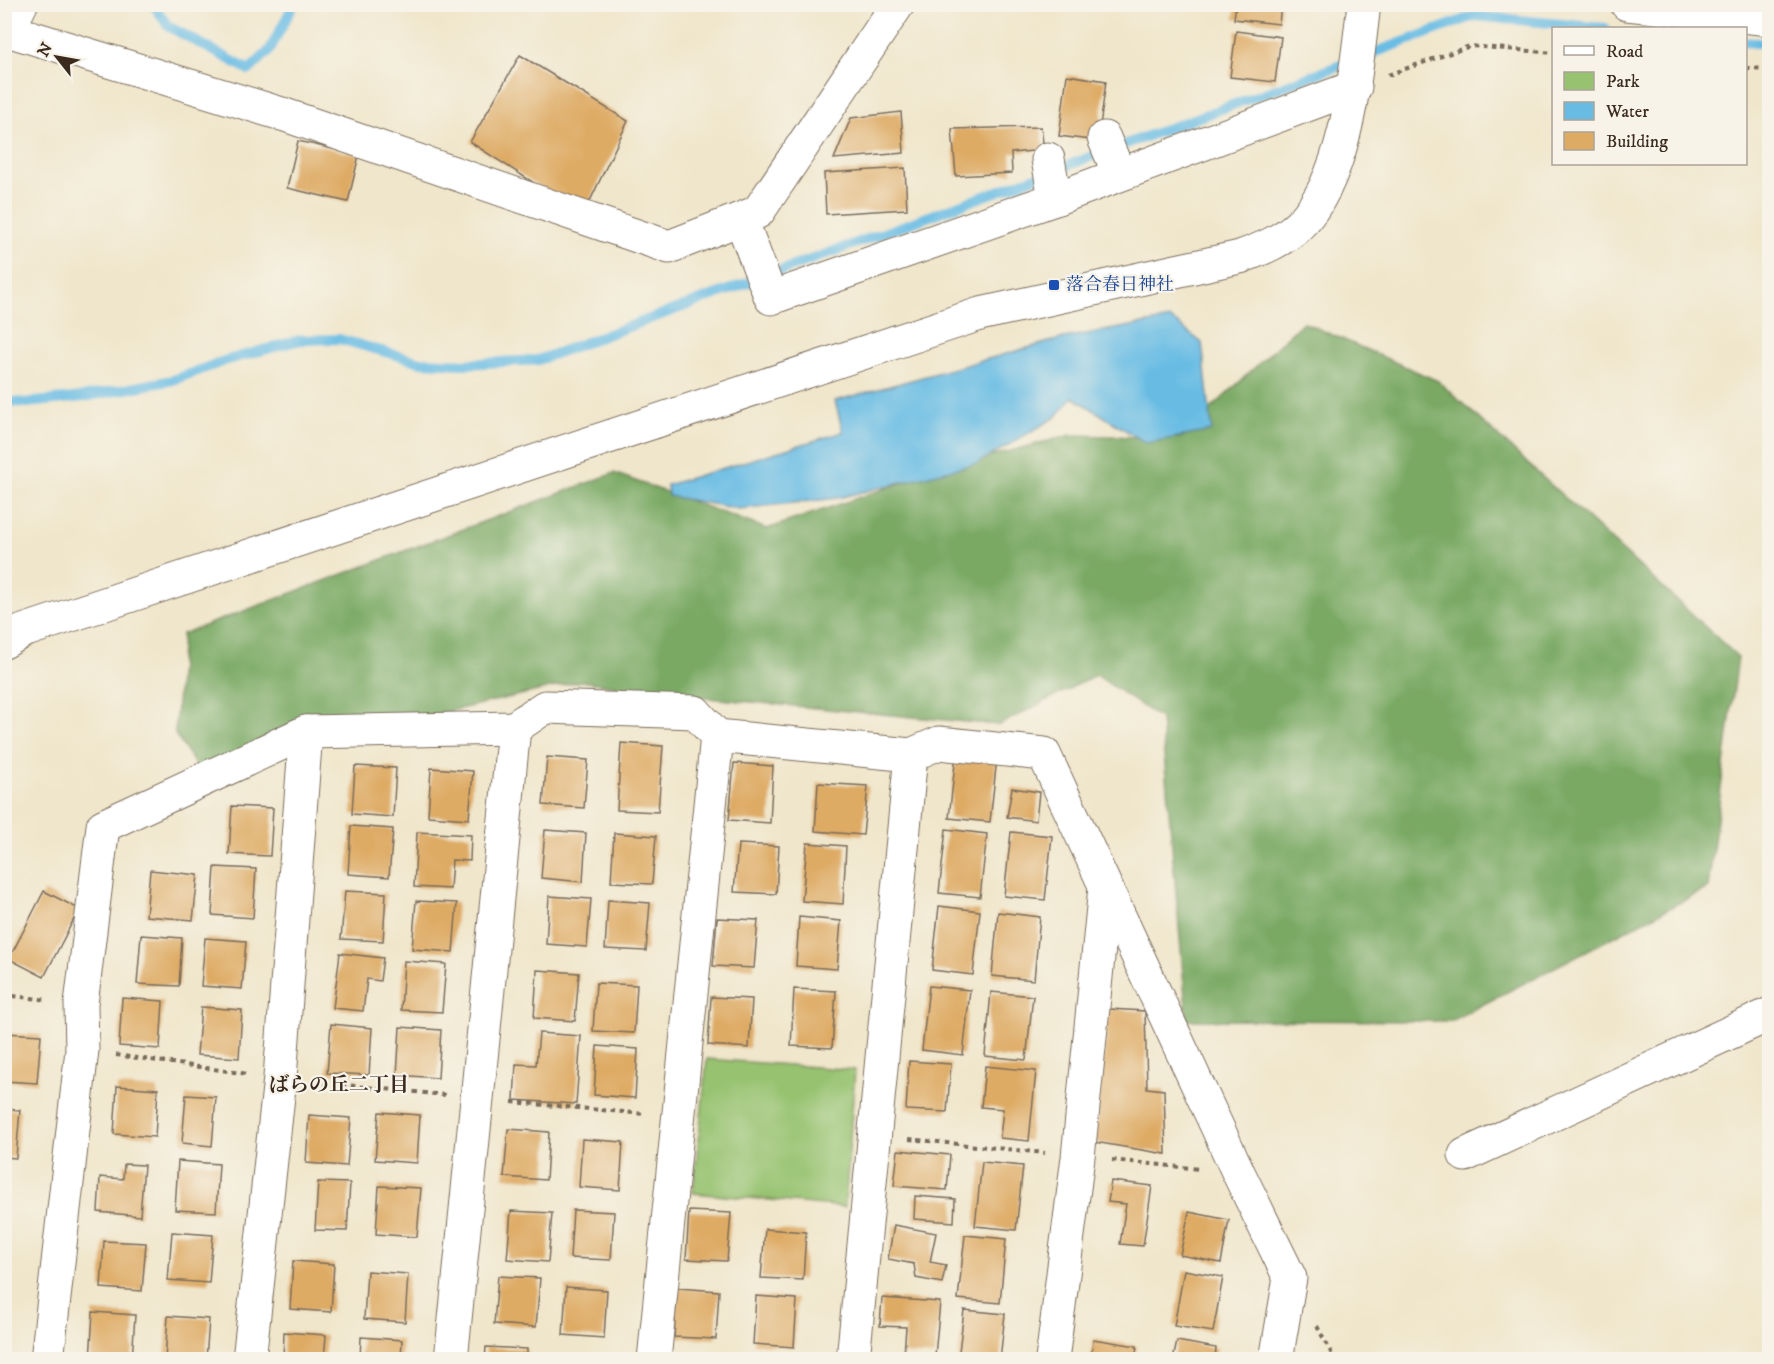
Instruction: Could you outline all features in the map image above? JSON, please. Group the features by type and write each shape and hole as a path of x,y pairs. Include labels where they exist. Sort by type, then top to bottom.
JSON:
{"street":[{"path":"11,21 669,247 758,212 898,4"},
{"path":"4,642 23,631 980,314 1240,258 1274,244 1300,224 1326,189 1354,87 1364,4"},
{"path":"1627,4 1770,19"},
{"path":"741,219 771,298 1055,199 1354,87"},
{"path":"1104,138 1119,174"},
{"path":"1048,159 1055,199"},
{"path":"47,1359 82,1050 81,1004 103,826 306,732 514,728 545,707 695,712 717,736 911,755 939,743 1044,754 1290,1278 1276,1359"},
{"path":"451,1359 514,728"},
{"path":"249,1359 280,1078 306,732"},
{"path":"654,1359 717,736"},
{"path":"853,1359 911,755"},
{"path":"1052,1359 1078,1156 1105,887"},
{"path":"1465,1155 1770,1014"}],"path":[{"path":"1354,87 1470,46 1552,52"},
{"path":"1747,68 1770,69"},
{"path":"4,995 81,1004"},
{"path":"82,1050 280,1078 680,1118"}],"green space":[{"path":"1303,322 1438,381 1738,657 1708,888 1451,1021 1187,1020 1161,719 1096,675 999,725 665,694 581,681 198,769 175,734 182,634 614,473 767,529 945,468 1071,435 1180,438"},
{"path":"707,1059 855,1070 845,1207 693,1193"}],"water":[{"path":"1171,319 1202,343 1212,431 1146,443 1073,397 1056,417 978,463 838,498 739,509 668,496 667,485 843,432 835,401 1064,338"}],"building":[{"path":"1236,4 1281,4 1279,24 1234,19"},
{"path":"1236,31 1281,37 1275,82 1230,77"},
{"path":"520,55 628,121 589,203 548,192 470,142"},
{"path":"1067,75 1106,81 1098,141 1059,136"},
{"path":"901,112 904,153 834,159 851,118"},
{"path":"1041,127 1044,150 1011,153 1012,173 956,176 952,129"},
{"path":"298,141 359,155 348,202 287,188"},
{"path":"905,168 907,209 826,214 824,173"},
{"path":"621,743 663,746 658,812 617,810"},
{"path":"956,754 997,758 990,822 949,818"},
{"path":"547,757 588,760 584,808 543,805"},
{"path":"734,763 773,766 770,823 729,820"},
{"path":"355,766 396,768 393,817 352,814"},
{"path":"431,768 473,771 469,819 428,816"},
{"path":"818,783 868,786 863,835 815,831"},
{"path":"1012,788 1039,792 1036,821 1007,817"},
{"path":"232,806 273,808 270,856 229,854"},
{"path":"351,826 393,829 389,877 348,874"},
{"path":"946,829 987,834 980,897 939,893"},
{"path":"545,830 586,833 583,882 541,878"},
{"path":"417,832 471,835 470,861 452,860 450,889 414,887"},
{"path":"1011,832 1052,836 1045,900 1004,896"},
{"path":"614,833 656,836 652,884 611,882"},
{"path":"807,843 846,846 843,904 802,901"},
{"path":"738,844 779,846 776,894 734,892"},
{"path":"215,867 256,869 253,918 212,915"},
{"path":"150,870 198,875 193,920 146,916"},
{"path":"44,891 79,909 44,977 9,959"},
{"path":"345,891 386,893 383,941 341,939"},
{"path":"549,896 591,899 587,947 546,944"},
{"path":"608,900 650,903 646,951 605,949"},
{"path":"416,901 457,903 453,952 412,949"},
{"path":"939,906 980,911 973,975 932,970"},
{"path":"998,912 1040,917 1034,980 992,976"},
{"path":"799,917 841,921 837,969 796,966"},
{"path":"717,918 758,920 754,968 713,966"},
{"path":"141,935 182,938 179,986 137,984"},
{"path":"205,938 246,941 242,989 201,986"},
{"path":"340,953 383,958 380,981 367,979 363,1011 333,1008"},
{"path":"404,961 446,964 442,1012 401,1010"},
{"path":"537,970 579,973 575,1021 534,1018"},
{"path":"596,983 637,985 634,1033 593,1031"},
{"path":"929,986 970,990 963,1055 922,1050"},
{"path":"794,989 836,991 832,1048 791,1046"},
{"path":"991,992 1033,996 1026,1060 985,1056"},
{"path":"711,997 752,999 749,1048 708,1045"},
{"path":"122,998 163,1001 160,1049 119,1046"},
{"path":"201,1007 242,1010 239,1058 197,1055"},
{"path":"1109,1009 1145,1011 1147,1088 1164,1090 1166,1154 1094,1142"},
{"path":"331,1024 372,1028 369,1075 327,1073"},
{"path":"400,1027 441,1030 438,1078 397,1075"},
{"path":"4,1033 41,1035 37,1083 4,1081"},
{"path":"539,1033 581,1036 576,1104 514,1100 516,1064 536,1065"},
{"path":"597,1046 638,1049 635,1098 594,1095"},
{"path":"909,1061 951,1064 947,1112 906,1110"},
{"path":"985,1066 1036,1071 1029,1141 1000,1138 1003,1109 981,1107"},
{"path":"117,1086 158,1089 155,1137 114,1134"},
{"path":"186,1095 216,1097 212,1146 182,1143"},
{"path":"4,1109 20,1110 16,1158 4,1157"},
{"path":"379,1112 420,1115 417,1163 375,1160"},
{"path":"309,1115 351,1118 347,1166 306,1163"},
{"path":"508,1129 549,1132 546,1180 504,1177"},
{"path":"582,1139 623,1142 620,1190 579,1187"},
{"path":"898,1150 950,1155 947,1190 894,1186"},
{"path":"178,1161 219,1164 216,1212 175,1210"},
{"path":"982,1162 1023,1166 1016,1230 975,1226"},
{"path":"124,1164 144,1165 140,1216 98,1212 100,1177 123,1179"},
{"path":"1111,1181 1152,1186 1143,1246 1120,1244 1126,1204 1108,1202"},
{"path":"318,1182 350,1183 347,1231 315,1230"},
{"path":"379,1186 421,1188 417,1237 376,1234"},
{"path":"915,1196 955,1199 954,1222 914,1219"},
{"path":"573,1210 614,1212 611,1260 570,1258"},
{"path":"511,1211 552,1213 548,1262 507,1259"},
{"path":"689,1211 731,1213 727,1261 686,1259"},
{"path":"1189,1212 1229,1220 1221,1263 1180,1255"},
{"path":"894,1225 936,1233 930,1262 946,1265 942,1283 916,1278 914,1264 888,1259"},
{"path":"765,1229 806,1232 803,1280 761,1278"},
{"path":"172,1232 213,1235 209,1283 168,1280"},
{"path":"965,1235 1006,1239 1000,1303 958,1299"},
{"path":"104,1241 146,1243 142,1291 101,1288"},
{"path":"293,1261 334,1264 331,1312 290,1309"},
{"path":"1184,1270 1223,1277 1213,1332 1174,1326"},
{"path":"367,1271 408,1274 405,1322 364,1319"},
{"path":"498,1276 540,1278 536,1327 494,1324"},
{"path":"566,1287 607,1290 604,1338 563,1335"},
{"path":"677,1288 719,1291 716,1339 674,1337"},
{"path":"756,1296 797,1299 794,1347 753,1344"},
{"path":"882,1298 940,1302 935,1356 904,1354 906,1327 880,1326"},
{"path":"964,1310 1005,1314 1000,1360 958,1360"},
{"path":"93,1312 135,1315 132,1360 90,1360"},
{"path":"168,1316 209,1319 206,1360 165,1360"},
{"path":"284,1332 326,1335 324,1360 283,1360"},
{"path":"361,1337 402,1340 401,1360 360,1360"},
{"path":"1093,1339 1137,1346 1135,1360 1091,1360"},
{"path":"1177,1341 1216,1348 1215,1360 1173,1360"},
{"path":"486,1347 527,1349 527,1360 485,1360"}],"waterway":[{"path":"153,4 168,26 249,70 269,51 294,4"},
{"path":"4,401 26,403 83,397 173,380 227,360 300,340 339,339 421,362 466,364 538,360 1474,16 1594,27"},
{"path":"1747,42 1770,44"}],"place":[{"name":"落合春日神社","path":"1054,285"}],"district":[{"name":"ばらの丘二丁目","path":"339,1085"}]}
